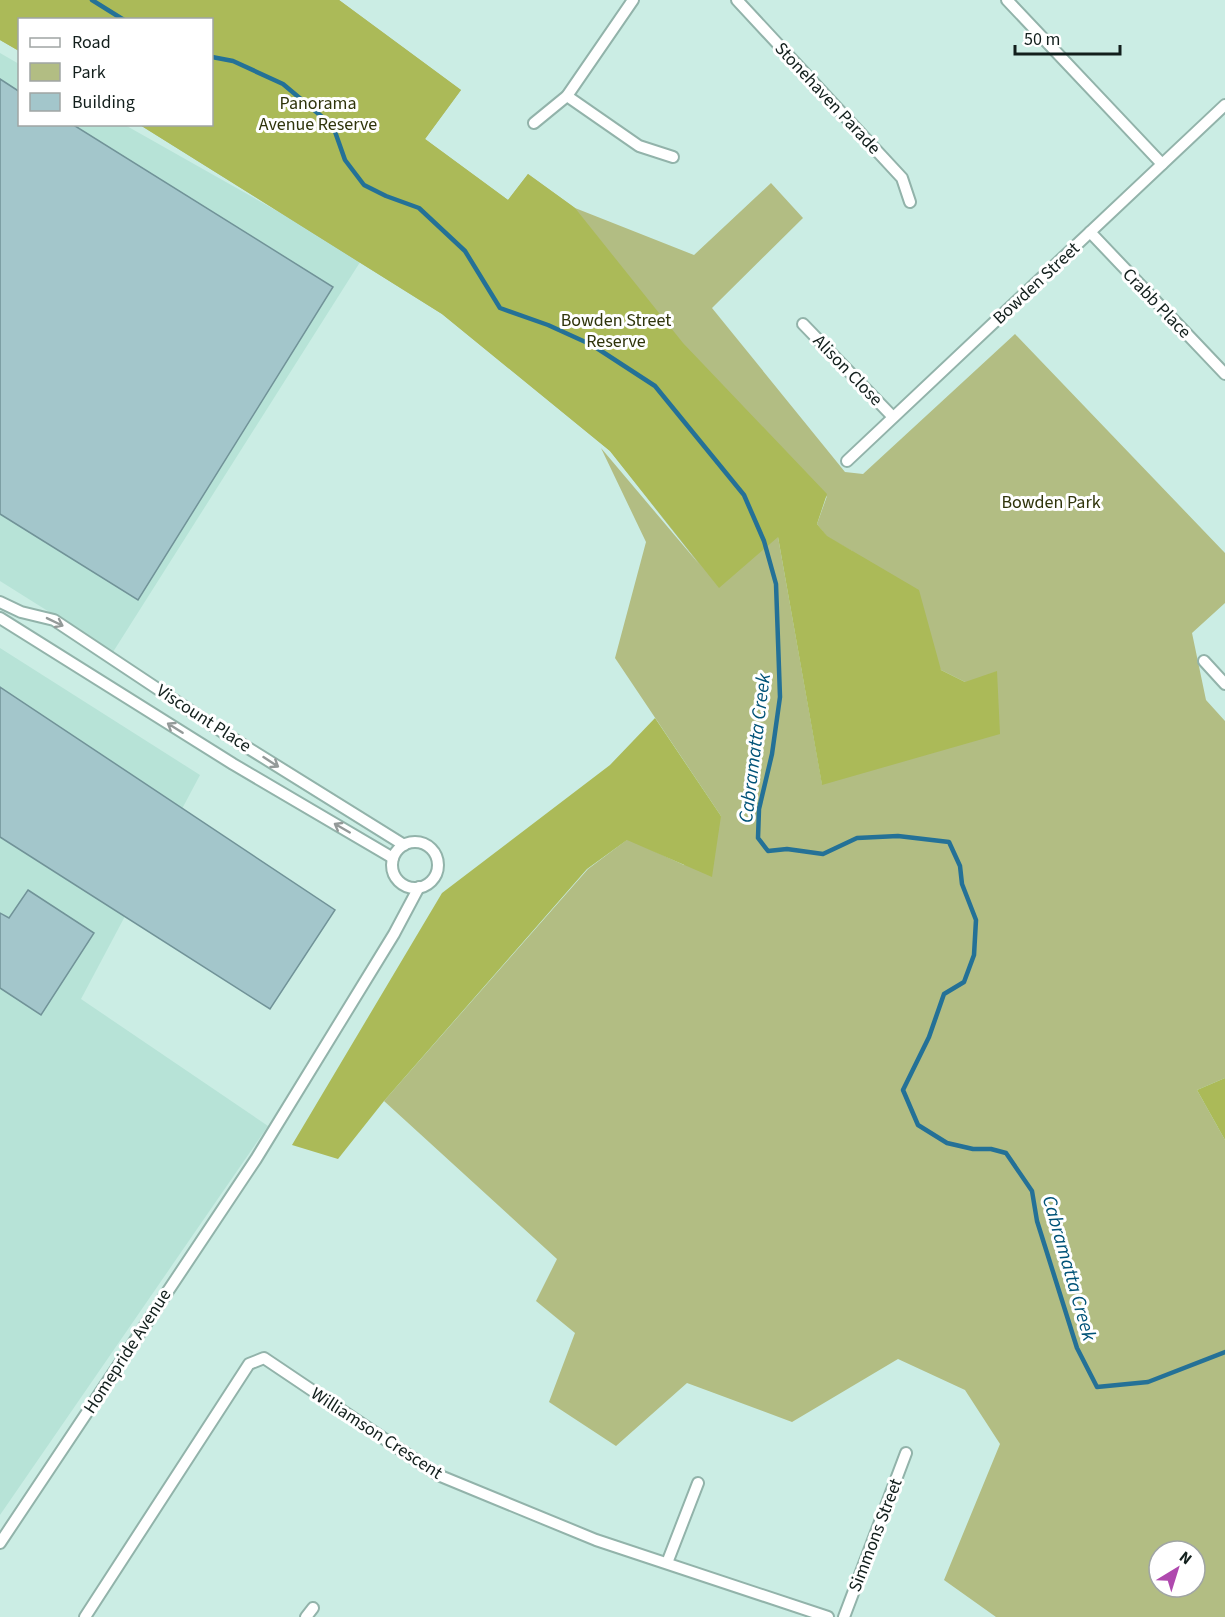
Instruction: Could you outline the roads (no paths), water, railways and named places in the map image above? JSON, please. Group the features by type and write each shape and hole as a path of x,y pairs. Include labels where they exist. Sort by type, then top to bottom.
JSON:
{"street":[{"path":"534,123 567,96 633,0"},
{"name":"Stonehaven Parade","path":"737,0 902,178 910,202"},
{"path":"1006,0 1162,164"},
{"path":"567,96 639,146 673,158"},
{"name":"Bowden Street","path":"847,461 1225,105"},
{"name":"Crabb Place","path":"1090,232 1225,374"},
{"name":"Alison Close","path":"803,324 893,417"},
{"name":"Viscount Place","path":"0,602 21,612 54,620 224,732 404,845"},
{"name":"Viscount Place","path":"0,618 233,764 393,858"},
{"path":"1204,662 1225,684"},
{"path":"411,842 426,845 436,857 438,865 433,879 419,887 411,887 398,880 394,873 393,858 399,848 411,842"},
{"name":"Homepride Avenue","path":"0,1543 256,1159 394,934 419,887"},
{"name":"Williamson Crescent","path":"85,1617 249,1364 264,1358 438,1474 596,1540 828,1617"},
{"name":"Simmons Street","path":"844,1617 906,1453"},
{"path":"667,1563 698,1483"}],"waterway":[{"name":"Cabramatta Creek","path":"92,0 121,18"},
{"name":"Cabramatta Creek","path":"213,57 233,61 283,84 333,126 345,160 364,185 419,208 465,251 500,308 548,325 592,345 655,386 744,495 764,541 776,584 780,697 772,754 759,809 758,838 768,851 787,849 823,854 857,838 898,836 949,842 960,866 962,884 976,920 974,955 964,982 944,994 929,1037 903,1090 918,1125 947,1143 1006,1153 1032,1191 1037,1221 1077,1348 1097,1387 1148,1382 1225,1352"}],"park label":[{"name":"Panorama Avenue Reserve","path":"318,113"},
{"name":"Bowden Street Reserve","path":"616,330"},
{"name":"Bowden Park","path":"1051,502"}]}
